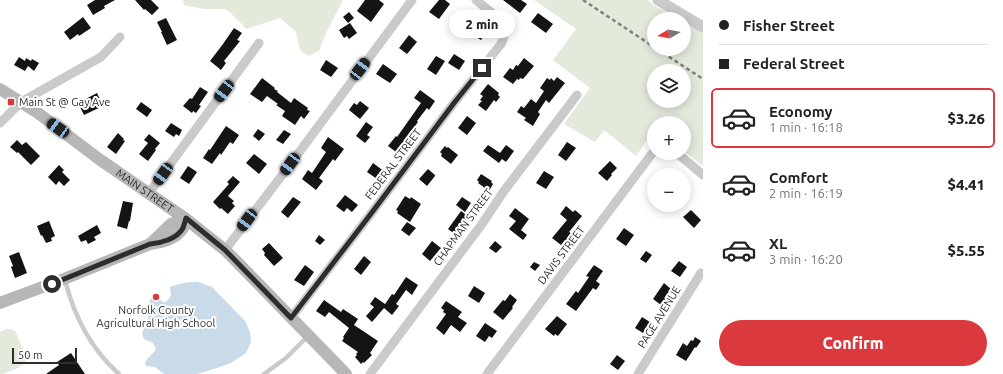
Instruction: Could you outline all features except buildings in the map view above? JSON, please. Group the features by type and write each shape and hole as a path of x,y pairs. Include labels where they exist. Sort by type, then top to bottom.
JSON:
{"main road":[{"name":"MAIN STREET","path":"0,89 43,117 93,155 186,218 225,250 346,374"},
{"path":"0,303 150,244 171,224 186,218"}],"street":[{"path":"225,250 412,0"},
{"name":"FEDERAL STREET","path":"291,318 454,103 501,44 505,34 505,26 476,0"},
{"path":"658,0 703,27"},
{"path":"0,123 21,102 102,57 120,37"},
{"path":"149,193 259,43"},
{"name":"CHAPMAN STREET","path":"370,374 482,224 504,191 577,95"},
{"name":"DAVIS STREET","path":"487,374 647,160"},
{"path":"685,160 703,175"},
{"name":"PAGE AVENUE","path":"638,374 701,273"}],"lane":[{"path":"64,279 69,298 92,344 119,374"},
{"path":"264,374 286,358 308,336"}],"shaded area":[{"path":"183,0 343,0 326,33 319,51 308,56 300,50 296,32 280,18 246,29 226,9 204,9 184,5"},
{"path":"534,0 648,0 666,12 647,12 647,56 691,56 691,26 703,32 703,166 691,157 691,116 647,116 647,140 636,156 604,130 595,142 564,124 590,88 553,60 576,29"},
{"path":"6,329 15,331 26,356 26,360 18,368 0,374 0,332"}],"water":[{"path":"198,282 212,287 245,321 250,332 251,342 246,353 231,363 197,374 164,374 155,367 146,366 146,361 156,349 153,343 144,339 142,334 148,318 150,300 155,295 163,302 166,302 171,296 170,287 184,283"}],"railway":[{"path":"583,0 647,42"},
{"path":"668,56 703,79"}],"place":[{"name":"Main St @ Gay Ave","path":"11,102"},
{"name":"Norfolk County Agricultural High School","path":"156,297"}],"route":[{"path":"52,284 150,244 160,243 175,236 180,232 186,218 225,250 291,318 482,68"}]}
